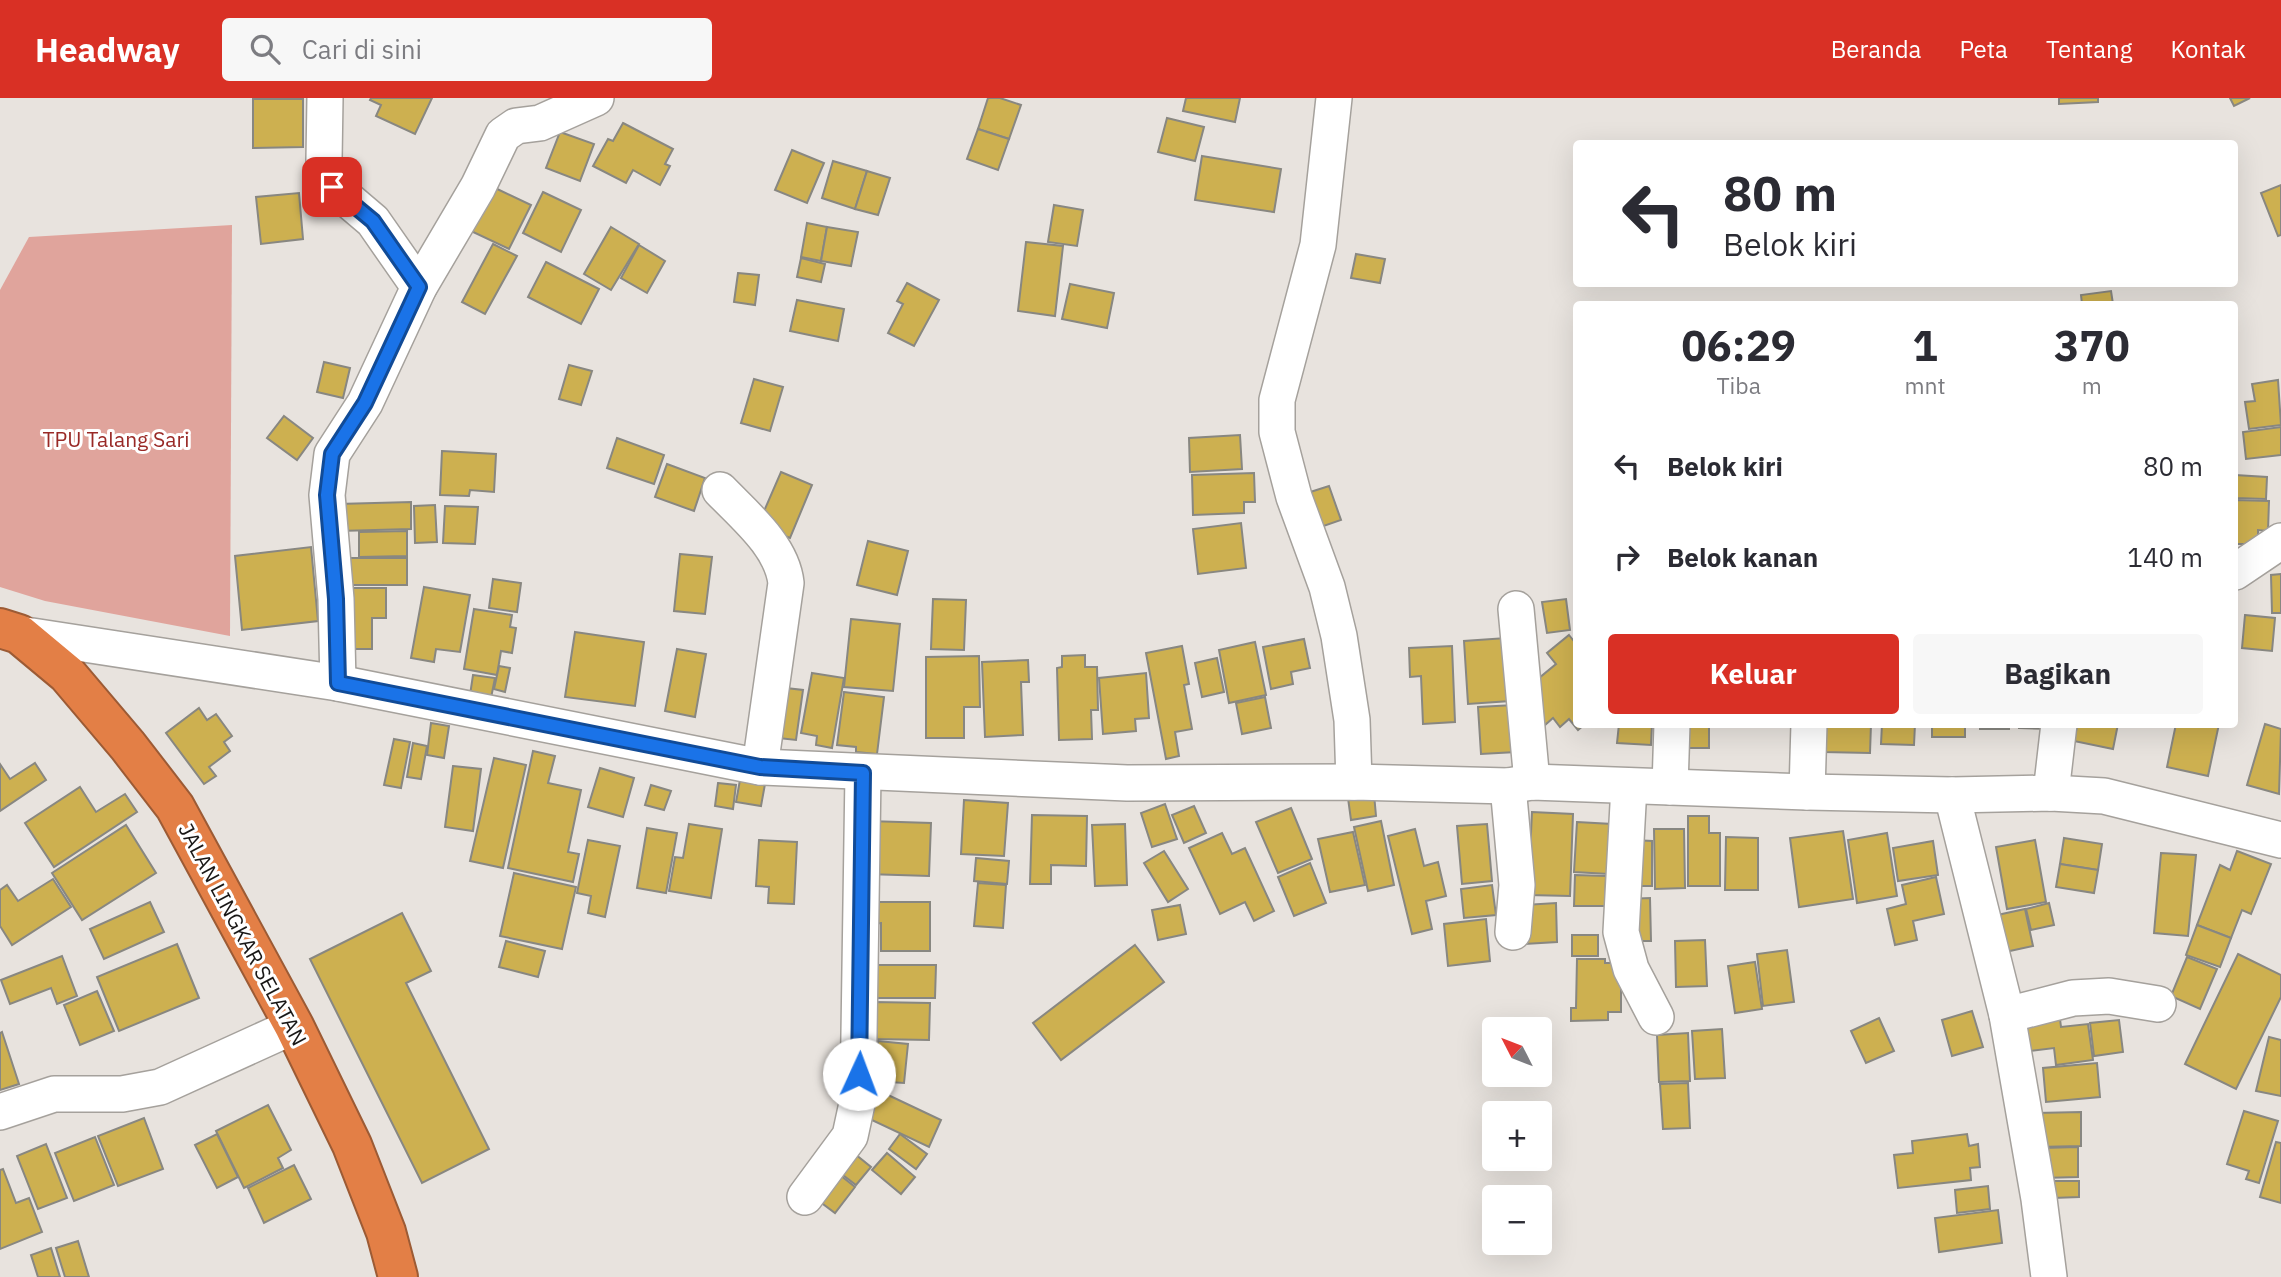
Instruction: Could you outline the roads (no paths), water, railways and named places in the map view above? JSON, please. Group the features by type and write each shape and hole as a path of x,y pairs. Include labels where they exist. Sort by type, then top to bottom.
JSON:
{"highway":[{"name":"JALAN LINGKAR SELATAN","path":"9,631 67,674 175,807 294,1026 352,1145 386,1231 398,1277"}],"street":[{"path":"325,98 324,160 332,187 373,221 419,287"},
{"path":"338,683 336,599 327,495 332,454 365,403 419,287 478,187 503,135 516,126 540,123 596,98"},
{"path":"1334,98 1318,245 1277,400 1277,432 1294,497 1326,587 1339,636 1352,720 1354,782"},
{"path":"720,490 761,534 784,570 786,583 760,767"},
{"path":"2238,570 2281,541"},
{"path":"1513,932 1520,784 1516,609"},
{"path":"9,631 338,683 760,767 1127,783 1354,782 1952,795 2051,793 2104,796 2281,840"},
{"path":"1670,787 1672,728"},
{"path":"1807,792 1809,728"},
{"path":"2051,793 2059,728"},
{"path":"805,1197 850,1136 858,1099 863,773"},
{"path":"1629,786 1621,932 1631,968 1656,1017"},
{"path":"1952,795 2007,1015 2039,1199 2049,1277"},
{"path":"2007,1015 2073,998 2109,996 2158,1004"},
{"path":"0,1112 54,1094 122,1094 160,1087 294,1026"}],"park label":[{"name":"TPU Talang Sari","path":"116,439"}]}
